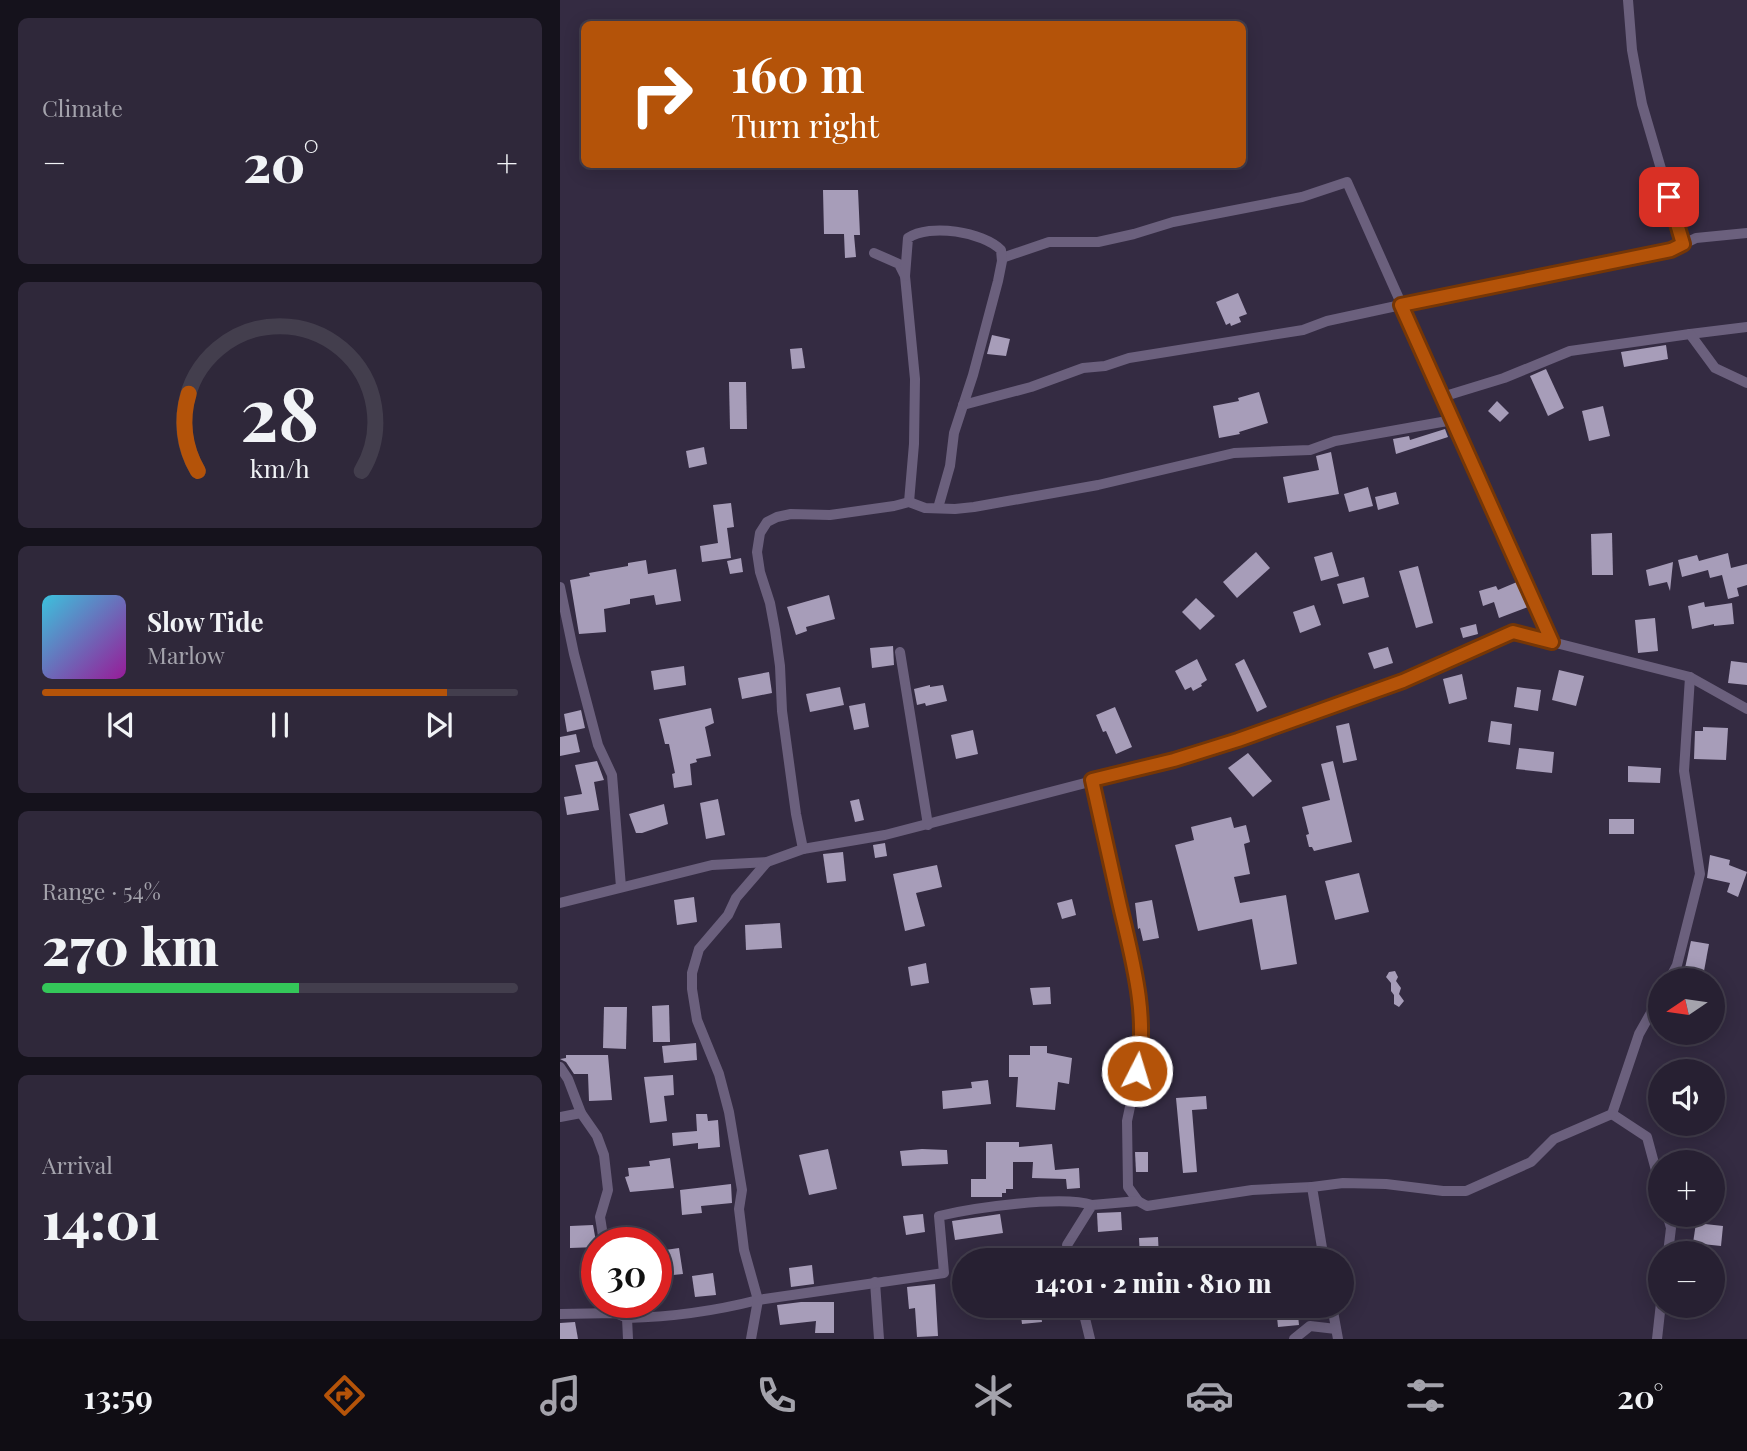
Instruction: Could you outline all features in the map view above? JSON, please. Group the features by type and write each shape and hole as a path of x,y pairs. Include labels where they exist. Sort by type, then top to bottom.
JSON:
{"street":[{"path":"1628,0 1632,50 1642,104 1683,244"},
{"path":"1002,258 1049,243 1098,242 1173,222 1302,197 1347,182 1552,642"},
{"path":"909,502 915,379 905,276 908,238 928,231 947,230 993,242 1001,250 1002,258 980,351 954,433 950,466 939,508"},
{"path":"963,405 1031,387 1083,368 1105,366 1150,354 1303,330 1327,321 1671,250 1696,238 1747,233"},
{"path":"874,253 899,264 905,276"},
{"path":"1442,397 1504,378 1570,351 1747,327"},
{"path":"1690,334 1715,368 1747,383"},
{"path":"803,849 783,720 775,630 757,552 760,533 767,522 791,514 830,515 909,502 925,508 974,507 1098,485 1234,453 1310,450 1335,441 1452,420"},
{"path":"560,587 598,745 612,775 621,887"},
{"path":"560,903 712,865 767,862 803,849 928,825 1174,760 1403,681 1513,632 1689,677 1747,709"},
{"path":"900,652 928,825"},
{"path":"1675,968 1700,874 1685,771 1689,677"},
{"path":"1092,780 1131,957 1139,1009 1141,1055 1127,1121 1128,1187 1138,1201 1147,1206 1252,1189 1343,1183 1466,1191 1531,1162 1554,1139 1612,1114 1639,1034 1648,1018"},
{"path":"751,1339 758,1300 744,1250 739,1209 742,1190 729,1112 719,1074 697,1020 692,973 699,949 728,915 736,898 767,862"},
{"path":"560,1066 582,1113 597,1136 604,1155 607,1190 600,1217 602,1227"},
{"path":"560,1117 582,1113"},
{"path":"1612,1114 1647,1136 1651,1150"},
{"path":"1312,1187 1322,1248"},
{"path":"672,1315 944,1273 939,1216 960,1211 1061,1201 1080,1201 1092,1205 1138,1201"},
{"path":"1069,1248 1092,1205"},
{"path":"875,1282 879,1339"},
{"path":"560,1314 581,1314"},
{"path":"627,1318 628,1339"},
{"path":"1085,1318 1090,1339"},
{"path":"1657,1339 1659,1318"},
{"path":"1294,1339 1311,1326 1337,1334"}],"building":[{"path":"823,190 858,190 860,235 854,235 856,257 845,258 844,234 824,234"},
{"path":"1238,293 1247,314 1239,317 1241,322 1226,325 1216,302"},
{"path":"992,335 1010,339 1006,356 987,354"},
{"path":"1666,345 1668,359 1624,367 1621,352"},
{"path":"802,348 805,368 792,369 790,349"},
{"path":"1546,369 1564,408 1548,416 1530,376"},
{"path":"729,382 746,382 747,429 730,429"},
{"path":"1259,392 1268,423 1239,432 1240,434 1219,438 1213,406 1239,401 1238,398"},
{"path":"1497,401 1509,413 1500,422 1488,411"},
{"path":"1603,406 1610,436 1589,441 1582,411"},
{"path":"1445,429 1448,437 1396,454 1393,439 1409,436 1410,440"},
{"path":"704,447 707,464 689,468 686,451"},
{"path":"1331,452 1339,494 1288,503 1283,477 1319,470 1316,456"},
{"path":"1368,487 1373,506 1349,512 1344,494"},
{"path":"1396,492 1399,504 1378,510 1375,497"},
{"path":"731,503 734,527 727,528 731,558 702,562 700,546 718,543 713,505"},
{"path":"1612,533 1613,575 1592,575 1591,534"},
{"path":"1256,552 1270,568 1237,598 1223,582"},
{"path":"1332,552 1339,576 1321,581 1314,557"},
{"path":"1728,553 1731,568 1747,564 1747,585 1737,588 1739,596 1728,599 1722,575 1710,578 1708,570 1682,577 1678,560 1697,555 1699,561"},
{"path":"741,558 743,572 730,574 727,561"},
{"path":"646,560 648,574 676,569 681,601 656,605 654,595 630,599 630,604 604,609 606,632 579,634 570,580"},
{"path":"1673,562 1670,591 1667,582 1649,586 1646,570"},
{"path":"1418,566 1433,623 1416,628 1399,571"},
{"path":"1364,577 1369,597 1343,604 1337,584"},
{"path":"1517,582 1528,607 1499,618 1494,602 1483,606 1479,591 1496,586 1498,590"},
{"path":"829,595 835,619 806,627 807,631 796,635 787,607"},
{"path":"1196,598 1215,616 1200,630 1182,612"},
{"path":"1704,602 1705,607 1732,603 1734,624 1714,624 1692,629 1688,606"},
{"path":"1314,605 1321,625 1300,633 1293,612"},
{"path":"1655,618 1658,651 1638,653 1635,620"},
{"path":"1476,624 1478,634 1463,638 1460,628"},
{"path":"893,646 894,665 872,668 870,648"},
{"path":"1388,647 1393,663 1374,669 1368,653"},
{"path":"1197,659 1207,680 1193,691 1191,687 1185,690 1175,671"},
{"path":"1244,659 1267,707 1257,712 1235,664"},
{"path":"1731,661 1747,663 1747,685 1728,683"},
{"path":"684,666 686,685 654,690 651,671"},
{"path":"1559,670 1584,676 1576,706 1552,700"},
{"path":"769,672 772,693 742,699 738,678"},
{"path":"1462,674 1467,699 1449,704 1443,679"},
{"path":"943,685 947,701 926,706 925,703 917,705 914,689"},
{"path":"840,687 844,705 810,712 806,694"},
{"path":"1517,687 1541,690 1538,711 1514,707"},
{"path":"865,703 869,727 854,730 849,706"},
{"path":"1115,707 1132,747 1116,754 1096,715"},
{"path":"711,708 714,723 705,727 711,756 696,759 697,762 690,764 692,785 674,788 672,774 675,773 669,744 665,744 659,719"},
{"path":"581,710 585,728 567,732 564,714"},
{"path":"1491,721 1512,724 1510,745 1488,742"},
{"path":"1349,723 1357,760 1343,763 1336,726"},
{"path":"1703,727 1728,728 1726,760 1694,759 1695,731 1703,731"},
{"path":"973,730 978,754 956,759 951,735"},
{"path":"576,734 580,752 560,756 560,737"},
{"path":"1519,748 1554,752 1552,773 1516,769"},
{"path":"1248,753 1272,781 1253,797 1228,768"},
{"path":"597,761 604,780 594,782 599,810 567,815 564,797 582,794 575,765"},
{"path":"1333,761 1352,842 1314,851 1309,847 1306,835 1309,834 1302,807 1330,800 1321,764"},
{"path":"1628,766 1661,768 1660,783 1628,782"},
{"path":"718,799 725,835 706,839 700,803"},
{"path":"859,799 864,820 855,822 850,801"},
{"path":"664,804 668,824 636,833 629,814"},
{"path":"1231,817 1234,828 1246,825 1250,842 1244,844 1250,874 1234,877 1240,903 1286,895 1297,964 1261,970 1252,919 1198,931 1175,845 1194,840 1191,827"},
{"path":"1609,819 1634,819 1634,834 1609,834"},
{"path":"885,843 887,856 875,858 873,845"},
{"path":"843,852 846,881 827,883 823,854"},
{"path":"1710,855 1730,860 1729,865 1747,872 1738,897 1727,892 1730,883 1707,878"},
{"path":"937,865 942,887 916,893 925,926 905,931 893,874"},
{"path":"1359,873 1369,912 1335,920 1325,881"},
{"path":"694,897 697,922 677,925 674,900"},
{"path":"1072,899 1076,915 1062,919 1057,903"},
{"path":"1152,900 1159,938 1143,941 1140,928 1138,929 1135,903"},
{"path":"780,923 782,948 746,950 745,925"},
{"path":"1691,941 1709,944 1705,968 1685,968"},
{"path":"926,963 929,983 911,986 908,967"},
{"path":"1395,971 1398,977 1396,981 1401,988 1399,994 1404,1001 1399,1007 1394,1004 1391,983 1386,977 1389,972"},
{"path":"1050,987 1051,1004 1033,1005 1030,988"},
{"path":"669,1005 670,1042 653,1042 652,1006"},
{"path":"604,1007 627,1007 626,1049 603,1048"},
{"path":"696,1043 697,1060 664,1063 662,1046"},
{"path":"1030,1046 1047,1046 1047,1053 1072,1058 1069,1084 1058,1082 1055,1110 1016,1107 1018,1077 1009,1077 1009,1055 1030,1055"},
{"path":"566,1055 608,1055 612,1100 589,1101 588,1074 574,1074 566,1062 560,1059 566,1058"},
{"path":"673,1075 674,1095 664,1096 667,1121 650,1123 644,1077"},
{"path":"988,1080 991,1104 943,1109 942,1091 972,1088 971,1082"},
{"path":"1206,1096 1207,1109 1192,1110 1197,1172 1183,1173 1176,1098"},
{"path":"696,1114 707,1114 708,1121 718,1120 720,1147 698,1149 698,1143 673,1146 672,1133 697,1131"},
{"path":"986,1142 1019,1142 1019,1147 1052,1144 1055,1170 1079,1168 1080,1188 1067,1189 1066,1179 1032,1178 1033,1162 1013,1162 1013,1189 1006,1189 1002,1197 971,1197 971,1179 986,1179"},
{"path":"828,1149 837,1189 809,1195 799,1155"},
{"path":"947,1150 948,1164 902,1166 900,1151"},
{"path":"1135,1152 1148,1152 1148,1172 1136,1172"},
{"path":"670,1158 674,1188 630,1192 625,1177 629,1176 628,1168 650,1166 649,1161"},
{"path":"731,1184 732,1203 701,1206 702,1213 682,1215 680,1190"},
{"path":"1121,1212 1122,1230 1098,1232 1097,1213"},
{"path":"923,1214 925,1232 906,1235 903,1216"},
{"path":"1000,1214 1003,1233 955,1240 952,1221"},
{"path":"593,1225 581,1227 581,1248 570,1248 570,1226"},
{"path":"1695,1227 1723,1227 1722,1241 1693,1241"},
{"path":"1158,1237 1159,1248 1139,1248 1139,1238"},
{"path":"679,1248 683,1274 672,1275 672,1249"},
{"path":"812,1265 814,1284 791,1287 789,1268"},
{"path":"713,1273 716,1295 695,1297 692,1276"},
{"path":"935,1284 938,1336 917,1337 915,1308 909,1309 907,1287"},
{"path":"834,1302 834,1333 815,1333 816,1321 780,1325 777,1305"},
{"path":"1021,1318 1042,1318 1042,1322 1022,1324"},
{"path":"1277,1318 1298,1318 1299,1325 1278,1327"},
{"path":"575,1322 578,1339 560,1339 560,1323"}],"route":[{"path":"1137,1071 1141,1055 1139,1009 1131,957 1092,780 1174,760 1238,740 1403,681 1513,632 1552,642 1401,305 1671,250 1683,244 1669,197"}]}
